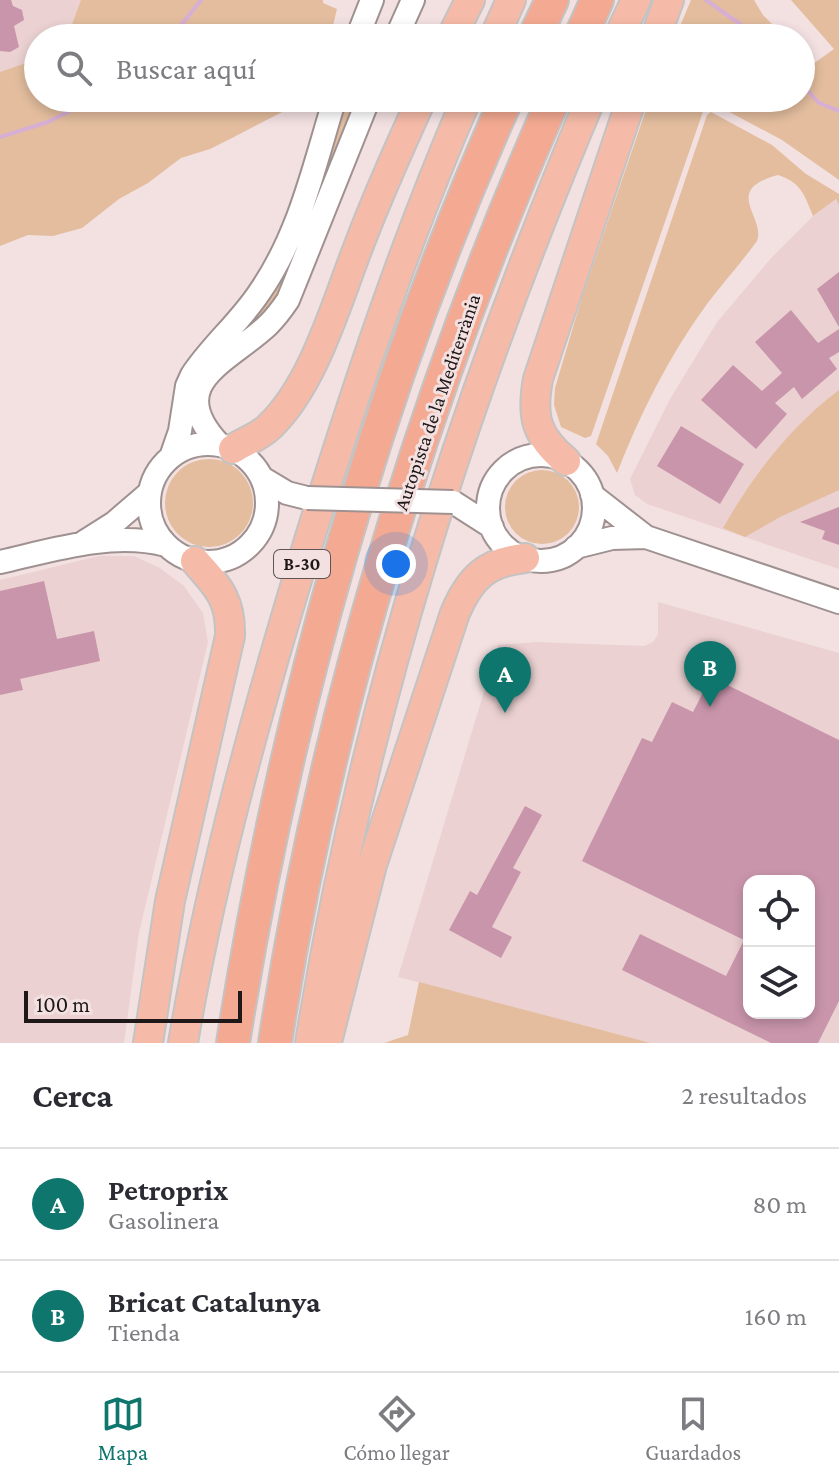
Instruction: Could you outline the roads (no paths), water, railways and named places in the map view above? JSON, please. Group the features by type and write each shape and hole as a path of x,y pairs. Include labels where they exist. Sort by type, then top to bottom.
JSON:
{"highway":[{"path":"458,24 470,0"},
{"path":"500,24 511,0"},
{"path":"541,24 552,0"},
{"path":"586,24 597,0"},
{"path":"625,24 636,0"},
{"path":"660,24 669,0"},
{"path":"226,446 269,427 311,365 416,112"},
{"name":"B-30","path":"183,1043 220,857 260,699 379,322 461,112"},
{"path":"233,1043 281,788 344,548 370,461 419,320 501,112"},
{"name":"Autopista de la Mediterrània","path":"275,1043 319,814 399,510 465,315 548,112"},
{"path":"310,1043 354,811 391,661 421,558 501,320 585,112"},
{"path":"566,461 549,447 538,424 534,411 538,379 627,112"},
{"path":"327,1043 372,865 455,613 469,584 480,574 503,560 525,558"},
{"path":"148,1043 170,901 230,636 229,610 224,598 195,561"}],"street":[{"path":"363,24 372,0"},
{"path":"402,24 413,0"},
{"path":"171,457 192,375 259,293 287,243 309,191 331,112"},
{"path":"226,446 191,446 171,457 159,470 150,492 150,517 158,535 179,555 195,561 217,562 238,555 254,540 265,521 268,499 262,478 250,461 226,446 200,422 196,402 199,390 213,369 271,323 288,300 363,112"},
{"path":"262,478 287,493 307,498 453,502 477,495 494,485 510,466 527,457 547,455 566,461 581,473 592,495 594,512 591,525 576,547"},
{"path":"492,527 489,509 494,485"},
{"path":"82,544 114,523 150,492"},
{"path":"592,495 646,537 839,602"},
{"path":"265,521 307,498"},
{"path":"453,502 492,527 507,548 525,558 552,559 576,547 612,538 646,537"},
{"path":"0,562 82,544 147,540 166,545"}],"waterway":[{"path":"182,24 201,0"},
{"path":"706,0 740,24"},
{"path":"815,99 839,111"},
{"path":"0,137 48,122 68,112"}],"place":[{"name":"Bricat Catalunya","path":"710,707"},
{"name":"Petroprix","path":"505,713"}]}
